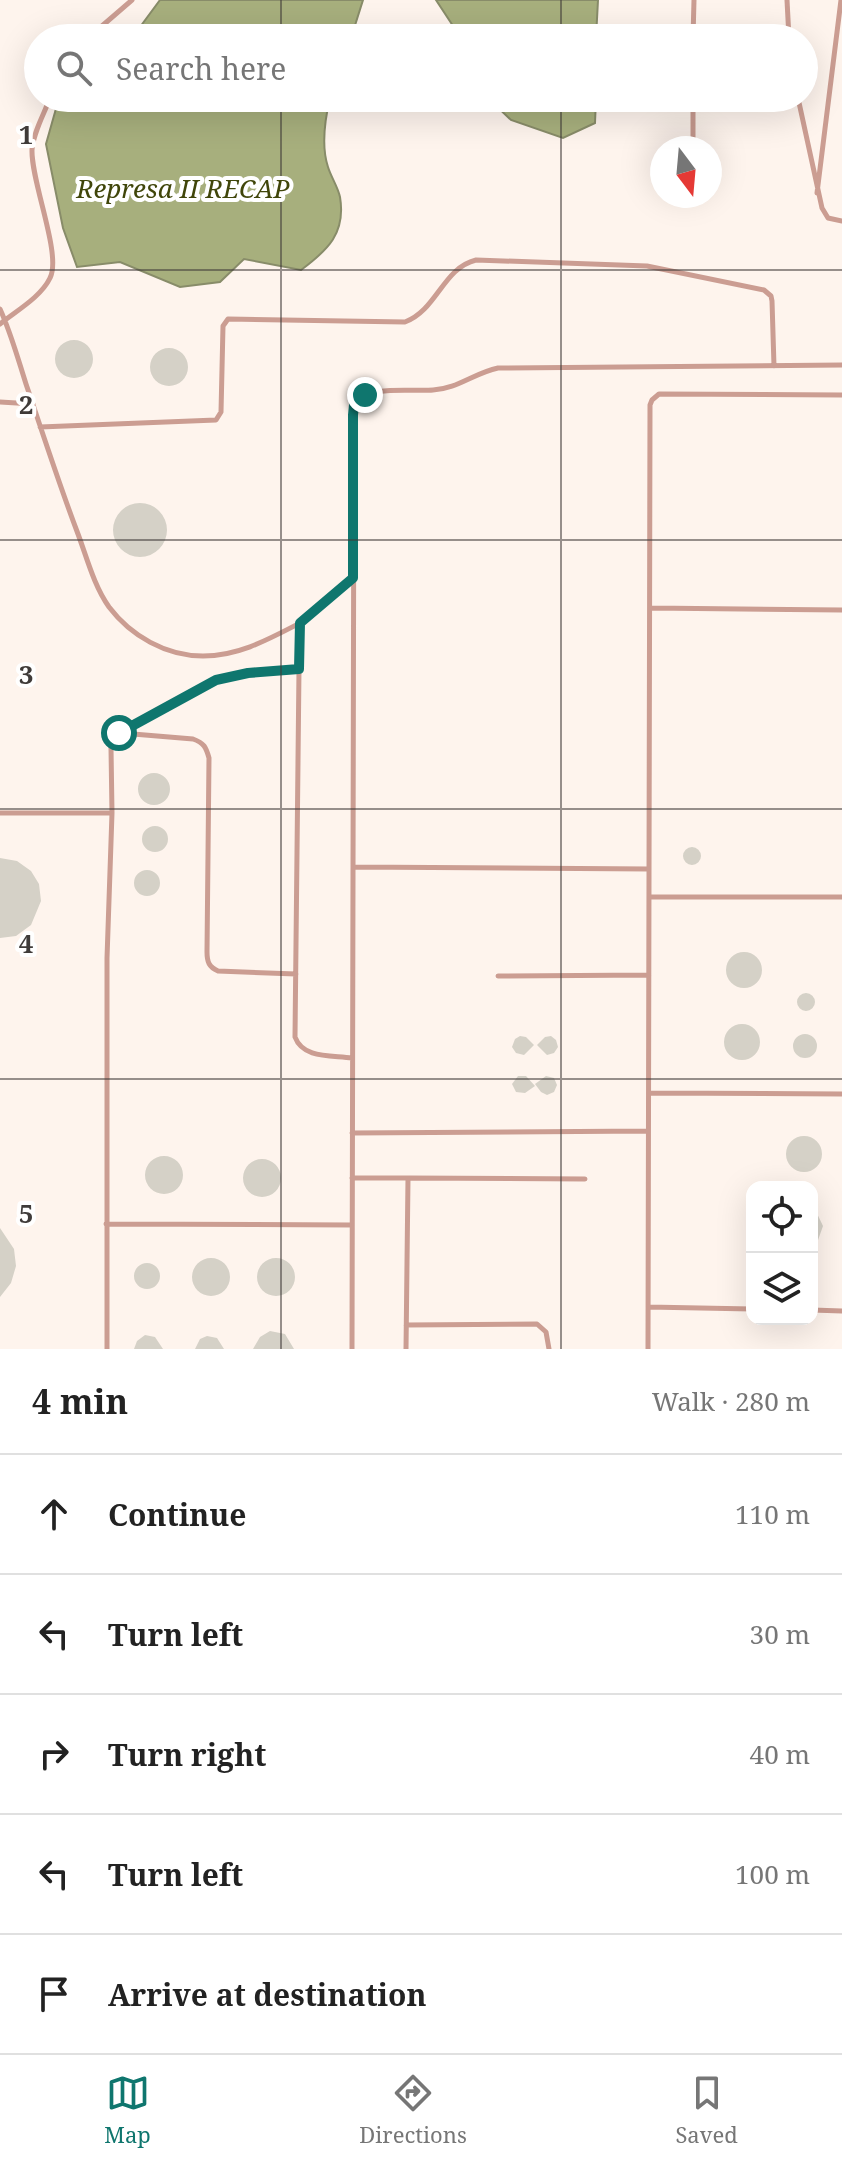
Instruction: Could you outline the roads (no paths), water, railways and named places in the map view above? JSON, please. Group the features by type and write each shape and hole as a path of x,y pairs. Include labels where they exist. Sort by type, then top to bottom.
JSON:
{"lane":[{"path":"104,24 132,0"},
{"path":"693,24 694,0"},
{"path":"787,0 788,24"},
{"path":"817,193 841,0"},
{"path":"2,322 51,277 52,253 33,168 32,147 45,112"},
{"path":"693,112 693,136"},
{"path":"801,112 817,193 828,218 842,221"},
{"path":"40,427 216,420 221,412 223,326 228,319 405,322 420,314 456,268 476,260 647,266 764,290 772,301 774,366"},
{"path":"0,309 2,322 94,577 108,605 129,629 153,644 178,652 202,656 229,653 255,646 300,623 353,578"},
{"path":"352,1349 354,405 365,395 447,389 483,371 498,368 842,365"},
{"path":"648,1349 650,405 655,396 842,395"},
{"path":"0,402 33,404"},
{"path":"651,608 842,610"},
{"path":"300,623 295,1037 297,1044 307,1052 352,1058"},
{"path":"107,1349 107,973 111,748 119,733 216,680 248,673 299,669"},
{"path":"119,733 193,739 206,747 209,758 207,952 211,968 218,971 296,974"},
{"path":"0,813 112,813"},
{"path":"353,867 649,869"},
{"path":"649,897 842,897"},
{"path":"498,976 649,975"},
{"path":"649,1093 842,1094"},
{"path":"352,1133 648,1131"},
{"path":"352,1178 585,1179"},
{"path":"406,1349 408,1178"},
{"path":"106,1224 352,1225"},
{"path":"648,1307 746,1309"},
{"path":"818,1310 842,1311"},
{"path":"406,1325 537,1324 546,1332 549,1349"}],"water":[{"path":"160,0 363,0 355,24 142,24"},
{"path":"436,0 598,0 597,24 452,24"},
{"name":"Represa II RECAP","path":"55,112 327,112 325,150 340,197 340,221 327,248 301,270 244,259 220,282 180,287 120,262 77,267 63,228 46,144"},
{"path":"503,112 595,112 595,123 563,138 511,120"}]}
